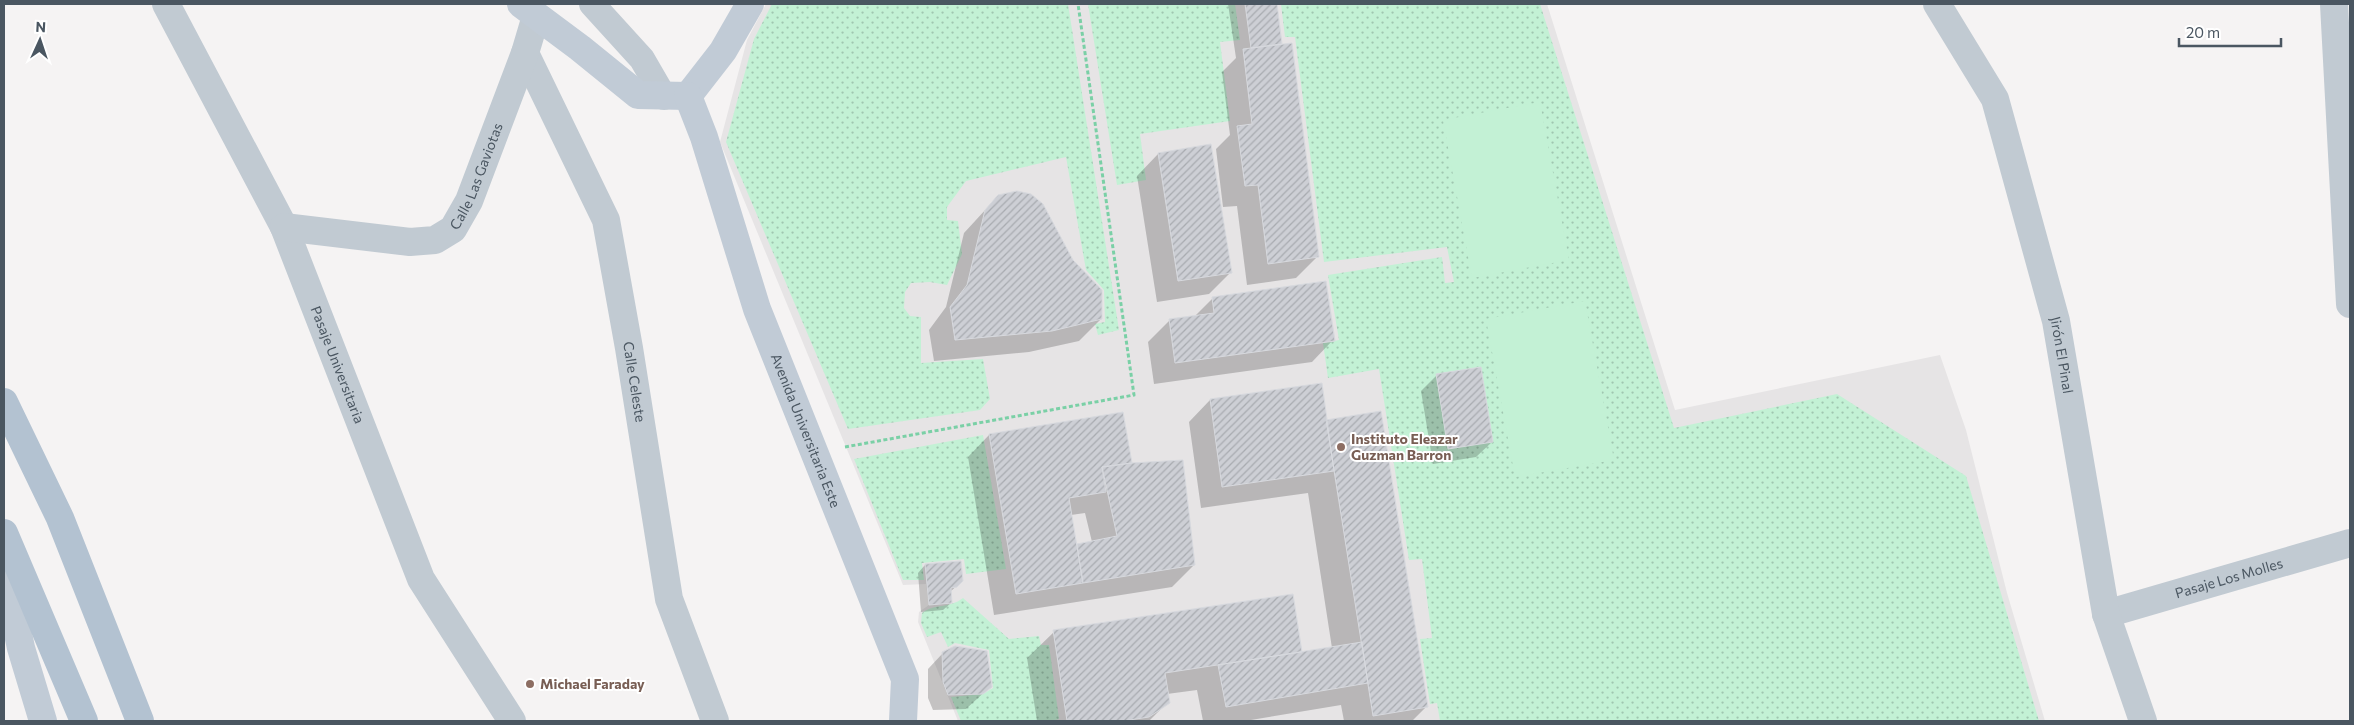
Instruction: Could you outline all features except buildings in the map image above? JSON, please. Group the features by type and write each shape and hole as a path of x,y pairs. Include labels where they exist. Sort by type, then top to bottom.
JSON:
{"main road":[{"path":"529,10 580,48 663,96 723,51 750,4"},
{"name":"Avenida Universitaria Este","path":"663,96 704,137 757,309 905,678 903,721"},
{"path":"7,409 60,518 140,721"},
{"path":"4,533 84,721"},
{"path":"4,567 20,648 44,721"}],"street":[{"name":"Pasaje Universitaria","path":"166,4 284,227 421,579 512,721"},
{"path":"592,4 642,59 663,96"},
{"name":"Jirón El Pinal","path":"1937,4 1995,99 2056,321 2106,614 2143,721"},
{"path":"2334,4 2350,304"},
{"name":"Calle Las Gaviotas","path":"284,227 410,242 435,240 453,229 469,201 525,53 529,10"},
{"name":"Calle Celeste","path":"525,53 606,220 629,348 669,600 715,721"},
{"name":"Pasaje Los Molles","path":"2106,614 2350,543"}],"path":[{"path":"845,446 1134,395 1078,4"}],"shaded area":[{"path":"766,4 1547,4 1675,410 1940,355 1966,430 2007,593 2045,721 958,721 918,622 919,612 929,605 926,584 903,585 720,142 747,40"}],"green space":[{"path":"772,4 1068,4 1119,330 1098,335 1095,324 1105,322 1104,290 1086,270 1066,157 966,181 947,207 947,220 958,221 962,254 947,285 930,282 911,283 905,292 904,308 910,316 921,317 921,363 983,359 990,399 980,410 848,429 726,142 754,39"},
{"path":"1088,4 1235,4 1240,40 1220,42 1230,121 1140,134 1146,180 1117,185"},
{"path":"1281,4 1540,4 1674,428 1837,394 1966,476 2039,721 1440,721 1437,703 1430,704 1420,639 1432,638 1422,559 1409,560 1379,369 1328,378 1323,343 1339,340 1328,275 1442,257 1445,283 1454,282 1447,247 1324,262 1295,37 1285,37"},
{"path":"1540,102 1569,260 1472,278 1443,120"},
{"path":"1585,301 1614,460 1515,477 1486,319"},
{"path":"983,435 1006,569 966,574 964,559 922,563 924,580 903,580 854,459"},
{"path":"963,598 1009,639 1039,636 1041,645 1049,645 1059,719 1051,721 961,721 951,697 983,694 993,688 989,650 955,643 948,647 941,632 927,637 921,623 922,613 927,610 953,604"}],"place":[{"name":"Instituto Eleazar Guzman Barron","path":"1341,447"},
{"name":"Michael Faraday","path":"530,684"}]}
